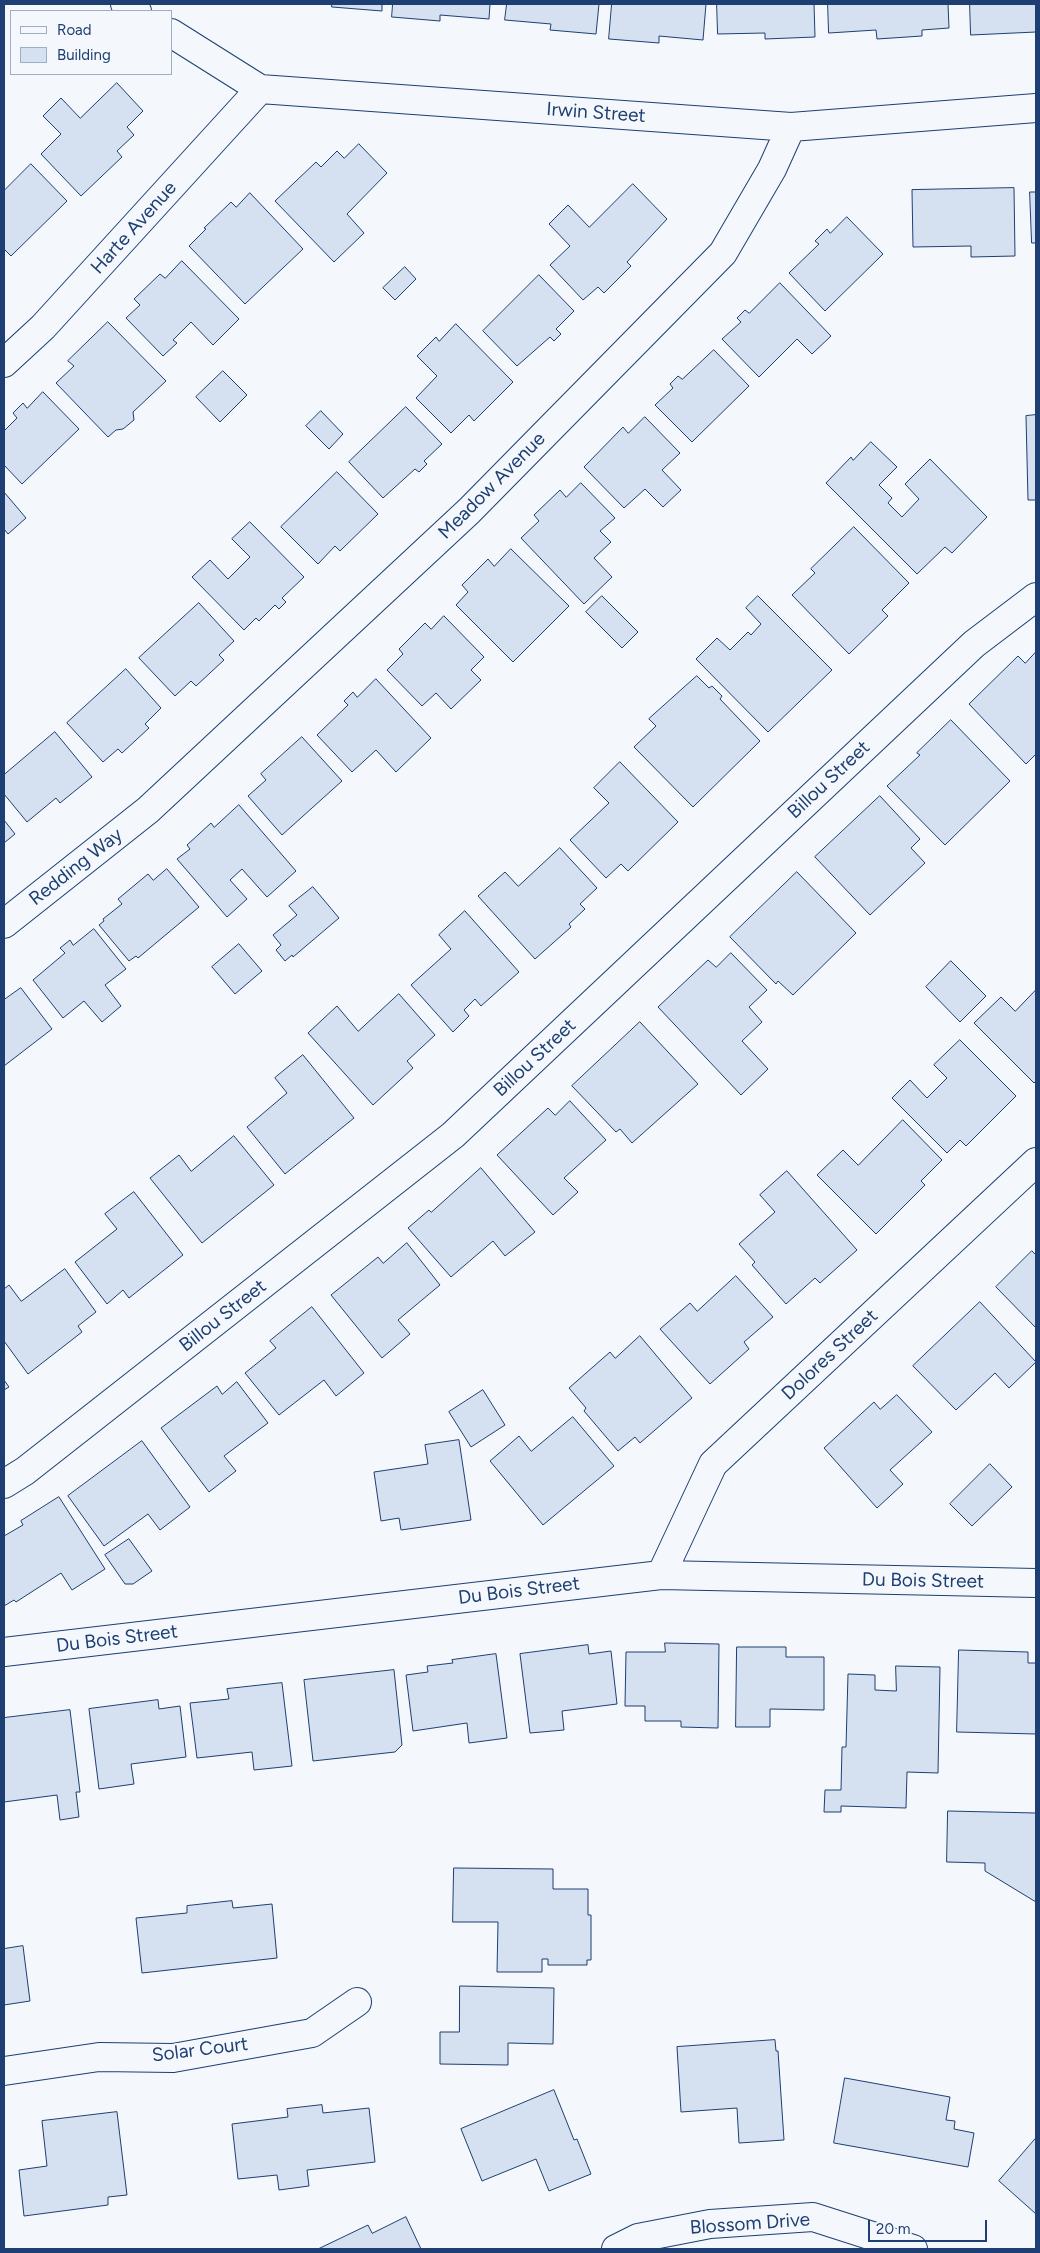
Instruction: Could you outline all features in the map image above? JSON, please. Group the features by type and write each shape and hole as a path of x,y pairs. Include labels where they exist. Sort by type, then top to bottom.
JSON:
{"street":[{"name":"Irwin Street","path":"172,34 260,89 791,127 1036,108"},
{"name":"Harte Avenue","path":"4,363 43,326 260,89"},
{"name":"Meadow Avenue","path":"148,810 469,511 723,253 772,169 791,127"},
{"name":"Billou Street","path":"4,1484 25,1471 453,1135 974,644 1036,598"},
{"name":"Redding Way","path":"4,924 148,810"},
{"name":"Dolores Street","path":"661,1575 713,1464 1036,1162"},
{"name":"Du Bois Street","path":"4,1652 661,1575 1036,1583"},
{"name":"Solar Court","path":"4,2070 99,2057 173,2058 312,2033 357,2002"},
{"name":"Blossom Drive","path":"616,2249 638,2238 710,2224 813,2217 913,2249"}],"building":[{"path":"332,4 382,4 382,11 332,7"},
{"path":"393,4 490,4 489,19 440,15 440,21 392,17"},
{"path":"507,4 599,4 596,34 550,30 551,24 505,20"},
{"path":"612,4 706,4 703,40 659,36 659,43 609,39"},
{"path":"717,4 814,4 815,37 765,39 765,33 718,34"},
{"path":"828,4 948,4 949,28 922,30 922,36 877,39 876,30 829,33"},
{"path":"970,4 1036,4 1036,32 971,35"},
{"path":"117,83 143,111 127,127 134,135 117,151 122,157 81,196 41,154 61,134 43,116 61,98 80,118"},
{"path":"359,144 387,173 347,214 364,233 334,262 275,201 316,162 321,167 337,151 344,158"},
{"path":"31,164 67,201 11,256 4,249 4,191"},
{"path":"633,184 667,219 627,262 631,266 604,293 598,287 583,300 550,265 570,246 549,224 568,205 589,227"},
{"path":"1014,188 1015,256 971,257 971,246 913,247 912,190"},
{"path":"1030,192 1036,192 1036,243 1032,243"},
{"path":"250,193 303,249 245,304 189,246 206,229 204,228 231,202 236,207"},
{"path":"847,217 883,254 825,311 789,273 819,244 815,241 827,229 830,233"},
{"path":"182,261 239,319 213,345 191,322 173,340 177,343 163,356 126,318 140,305 134,299 160,274 165,278"},
{"path":"405,267 416,279 395,300 383,288"},
{"path":"539,275 574,311 556,329 561,334 554,341 550,337 517,366 483,331"},
{"path":"780,283 831,336 812,354 797,339 759,377 722,339 741,322 737,318 745,310 749,313"},
{"path":"108,322 166,381 133,412 134,420 123,429 116,430 108,437 56,383 74,366 68,361"},
{"path":"456,324 513,382 474,421 469,415 451,433 416,398 437,376 417,356 436,337 439,341"},
{"path":"714,350 749,386 692,442 655,405 673,388 670,384 678,376 682,379"},
{"path":"223,371 247,395 220,422 196,397"},
{"path":"43,392 79,429 22,484 4,465 4,431 17,418 13,413 23,403 27,408"},
{"path":"406,407 442,444 424,461 427,464 419,472 415,469 383,498 349,462"},
{"path":"321,411 343,434 329,449 306,426"},
{"path":"1036,415 1036,500 1028,500 1026,416"},
{"path":"645,417 680,453 662,470 681,490 663,507 645,489 624,508 584,467 623,427 628,433"},
{"path":"871,442 897,467 879,485 892,498 888,503 902,517 919,499 905,484 930,459 987,517 952,553 945,547 917,574 826,483 851,457 853,460"},
{"path":"337,472 378,514 340,551 335,546 318,564 281,527"},
{"path":"581,483 615,518 600,531 611,542 594,558 612,577 584,604 521,538 539,521 534,515 560,490 566,497"},
{"path":"4,492 26,518 8,534 4,529"},
{"path":"250,522 304,577 282,598 286,602 279,609 275,605 259,621 256,618 244,630 192,577 210,560 228,579 250,557 232,539"},
{"path":"854,527 909,583 882,610 888,616 849,654 792,595 815,573 811,569"},
{"path":"511,549 569,606 513,662 456,605 468,592 462,585 488,559 494,566"},
{"path":"602,596 638,632 622,648 586,612"},
{"path":"758,596 832,670 768,732 696,659 717,638 730,650 748,632 751,635 761,624 746,608"},
{"path":"199,603 234,641 219,655 224,660 196,686 191,681 175,696 139,658"},
{"path":"444,616 484,657 471,670 481,680 451,709 436,693 422,706 387,670 403,654 399,649 425,623 431,629"},
{"path":"1036,652 1036,754 1026,764 969,704 1018,656 1025,663"},
{"path":"126,669 161,708 145,724 149,728 122,753 118,749 103,762 67,723"},
{"path":"697,676 709,688 712,686 722,696 720,699 760,741 693,807 634,747 656,726 649,719"},
{"path":"376,679 431,738 396,772 376,750 352,772 317,735 348,705 344,701 353,692 357,697"},
{"path":"951,720 1010,781 945,845 887,786 920,755 917,753"},
{"path":"55,732 92,777 60,803 56,798 27,822 4,794 4,775"},
{"path":"302,737 342,781 282,835 248,796 266,780 261,774"},
{"path":"620,762 678,822 628,871 621,864 606,878 570,840 609,803 594,788"},
{"path":"880,796 920,839 911,848 925,863 870,915 815,857"},
{"path":"239,805 296,871 267,897 242,869 230,880 247,899 227,917 177,859 190,849 187,845 211,823 214,827"},
{"path":"4,820 15,834 4,843"},
{"path":"560,848 597,888 580,904 585,909 569,924 571,927 535,959 478,896 505,872 518,886"},
{"path":"167,869 199,907 138,958 136,956 129,961 99,925 104,921 103,919 122,904 118,899 148,874 153,880"},
{"path":"797,872 856,933 793,995 778,981 776,984 730,937"},
{"path":"313,887 339,918 293,957 292,955 285,961 276,950 281,945 273,935 297,915 289,906"},
{"path":"465,911 519,972 481,1006 475,999 464,1010 469,1016 453,1032 411,985 451,949 439,935"},
{"path":"94,929 126,969 105,985 121,1006 102,1022 84,1001 63,1018 33,980 65,953 60,948 70,940 73,945"},
{"path":"239,944 262,971 235,994 212,967"},
{"path":"731,953 767,990 749,1007 762,1022 742,1041 768,1069 741,1095 658,1007 708,960 716,967"},
{"path":"951,961 986,996 960,1022 926,987"},
{"path":"21,988 52,1029 4,1066 4,1000"},
{"path":"1036,990 1036,1081 1034,1083 974,1023 1001,997 1015,1011"},
{"path":"399,994 435,1035 407,1061 413,1068 373,1105 308,1033 337,1006 358,1031"},
{"path":"640,1022 698,1084 632,1143 620,1129 616,1132 572,1086"},
{"path":"960,1040 1016,1096 966,1146 960,1140 947,1153 892,1098 910,1080 927,1098 947,1078 934,1065"},
{"path":"303,1055 354,1118 285,1174 247,1127 287,1093 275,1078"},
{"path":"570,1101 606,1140 564,1178 578,1192 553,1215 497,1155 548,1108 555,1115"},
{"path":"903,1120 942,1160 921,1181 925,1185 876,1234 817,1175 843,1150 858,1165"},
{"path":"234,1136 274,1185 202,1243 150,1178 179,1155 191,1171"},
{"path":"481,1168 535,1232 505,1256 493,1241 451,1277 408,1228 429,1210 431,1212"},
{"path":"787,1171 857,1250 820,1283 815,1278 786,1304 752,1265 755,1262 739,1244 775,1212 760,1195"},
{"path":"134,1192 183,1255 129,1298 123,1290 107,1304 75,1262 117,1229 105,1214"},
{"path":"407,1243 440,1285 398,1320 410,1334 382,1358 331,1295 378,1257 383,1263"},
{"path":"1032,1251 1036,1255 1036,1328 996,1287"},
{"path":"65,1269 96,1312 78,1326 82,1332 28,1374 4,1341 4,1289 9,1285 21,1301"},
{"path":"736,1276 773,1317 744,1342 749,1349 710,1384 660,1329 690,1303 697,1311"},
{"path":"980,1302 1036,1362 1009,1388 995,1373 956,1410 913,1366"},
{"path":"312,1307 364,1373 336,1396 324,1380 279,1415 245,1373 276,1348 270,1341"},
{"path":"640,1336 692,1398 640,1443 635,1437 618,1451 584,1411 586,1408 569,1388 610,1352 615,1358"},
{"path":"4,1380 9,1387 4,1390"},
{"path":"237,1382 268,1423 224,1456 236,1471 209,1492 161,1428 217,1386 222,1394"},
{"path":"483,1390 505,1425 471,1447 449,1412"},
{"path":"897,1395 932,1432 890,1470 903,1484 877,1508 824,1448 874,1402 880,1409"},
{"path":"573,1417 614,1466 543,1525 490,1461 519,1436 531,1451"},
{"path":"459,1440 471,1520 401,1530 399,1518 381,1521 374,1472 428,1464 425,1445"},
{"path":"142,1441 190,1507 160,1530 148,1514 104,1546 68,1496"},
{"path":"990,1464 1012,1487 972,1526 950,1504"},
{"path":"59,1497 105,1569 72,1590 61,1573 16,1602 14,1600 4,1606 4,1536 23,1525 21,1521"},
{"path":"129,1539 152,1571 133,1584 125,1584 105,1555"},
{"path":"665,1643 719,1644 718,1728 681,1727 681,1721 645,1721 645,1706 625,1706 626,1652 665,1652"},
{"path":"588,1645 589,1654 611,1651 617,1704 562,1711 564,1730 530,1733 520,1654"},
{"path":"737,1647 786,1647 786,1657 824,1657 824,1710 770,1709 770,1727 736,1727"},
{"path":"959,1650 1028,1652 1028,1663 1036,1663 1036,1734 957,1732"},
{"path":"496,1654 507,1738 469,1743 467,1723 413,1731 406,1675 428,1672 427,1666 453,1663 452,1660"},
{"path":"896,1666 940,1667 938,1773 907,1772 906,1808 841,1806 841,1812 824,1812 825,1790 841,1790 842,1747 846,1747 848,1674 875,1675 875,1690 896,1691"},
{"path":"394,1670 402,1745 395,1752 313,1761 304,1680"},
{"path":"282,1683 292,1766 254,1770 252,1752 197,1758 190,1703 229,1699 227,1689"},
{"path":"158,1700 159,1709 180,1706 186,1757 131,1764 134,1784 99,1789 89,1709"},
{"path":"70,1710 80,1792 76,1792 79,1817 60,1820 57,1795 4,1802 4,1718"},
{"path":"948,1811 1036,1813 1036,1902 985,1871 985,1863 947,1862"},
{"path":"454,1868 553,1869 553,1889 588,1889 588,1915 591,1915 591,1960 587,1960 587,1965 548,1965 548,1959 542,1959 542,1972 497,1972 498,1922 453,1922"},
{"path":"232,1901 233,1908 272,1904 277,1958 142,1973 136,1918 187,1913 187,1906"},
{"path":"23,1946 30,2001 4,2005 4,1949"},
{"path":"460,1986 554,1988 553,2044 508,2043 508,2065 440,2064 440,2032 459,2032"},
{"path":"775,2040 776,2051 778,2051 784,2140 739,2143 737,2108 681,2112 677,2047"},
{"path":"845,2078 950,2097 946,2120 955,2121 954,2129 974,2133 968,2167 834,2143"},
{"path":"554,2090 574,2140 577,2139 591,2174 549,2191 536,2159 482,2181 461,2129"},
{"path":"322,2105 323,2113 369,2108 375,2162 307,2170 309,2186 279,2190 277,2175 238,2179 232,2124 288,2117 287,2109"},
{"path":"117,2112 127,2195 108,2197 108,2205 24,2216 19,2170 47,2166 42,2121"},
{"path":"1036,2138 1036,2214 999,2181"},
{"path":"406,2217 421,2249 318,2249 368,2225 372,2233"}]}
